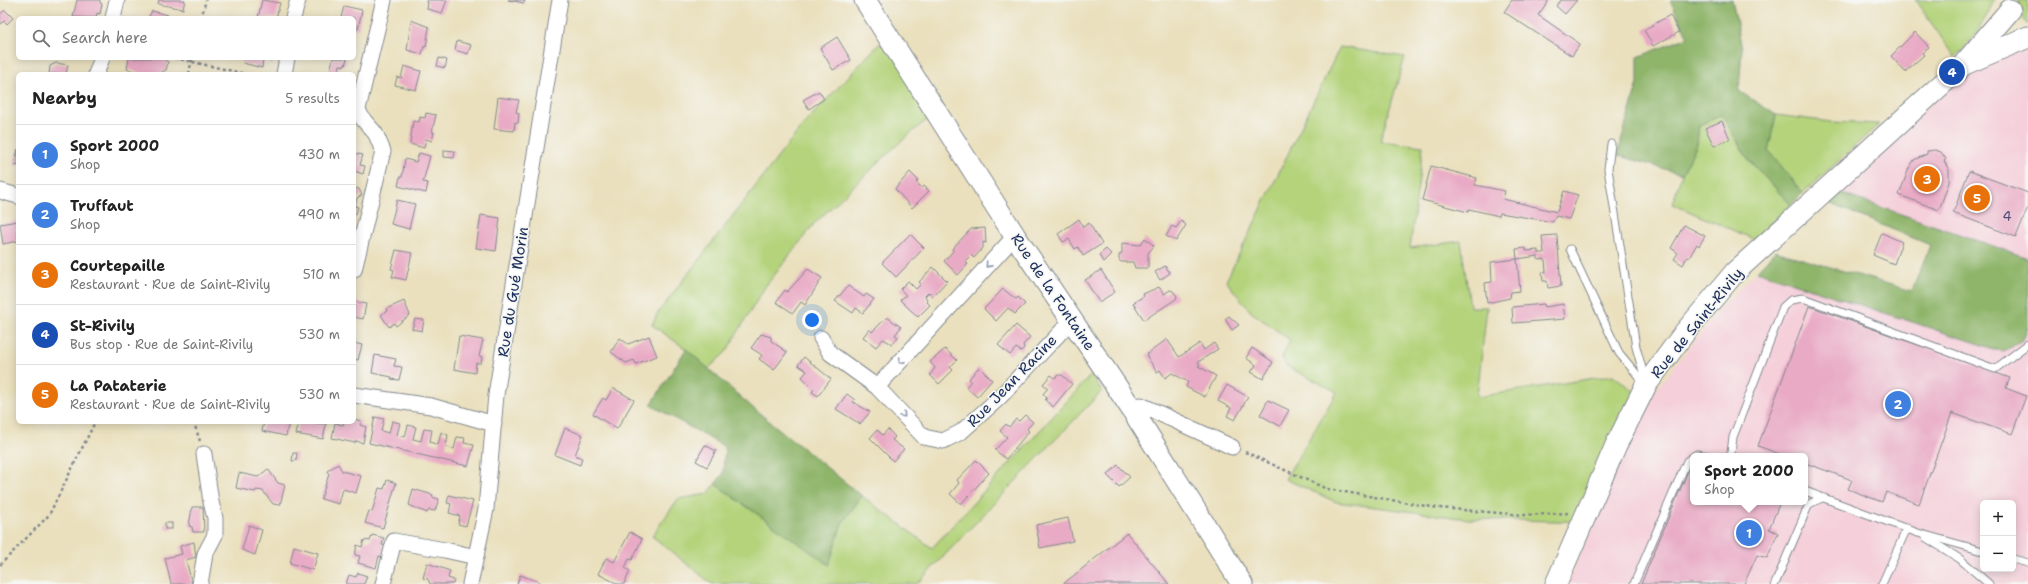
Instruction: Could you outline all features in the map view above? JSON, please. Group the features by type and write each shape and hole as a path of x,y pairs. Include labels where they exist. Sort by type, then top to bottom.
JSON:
{"street":[{"path":"114,16 118,0"},
{"path":"294,16 298,0"},
{"path":"356,262 383,151 376,134 366,125 360,116 358,109 384,0"},
{"name":"Rue du Gué Morin","path":"470,584 486,509 497,387 560,0"},
{"name":"Rue de la Fontaine","path":"866,0 1015,236 1131,408 1242,584"},
{"path":"2010,5 2013,21 2028,37"},
{"name":"Rue de Saint-Rivily","path":"1556,584 1616,445 1646,385 1685,332 1735,272 1963,65 2010,5"},
{"name":"Rue de Saint-Rivily","path":"1963,65 2028,37"},
{"path":"97,72 101,60"},
{"path":"284,72 287,60"},
{"path":"0,191 16,195"},
{"path":"877,387 1015,236"},
{"name":"Rue Jean Racine","path":"822,338 830,353 877,387 924,437 943,441 961,432 999,398 1072,320"},
{"path":"356,395 431,406 494,424"},
{"path":"1131,408 1141,405 1232,446"},
{"path":"200,584 205,554 215,536 215,518 211,502 204,454"},
{"path":"382,584 394,541 476,557"}],"lane":[{"path":"1611,144 1608,169 1636,347 1646,385"},
{"path":"1570,249 1618,353 1646,385"},
{"path":"1731,453 1733,437 1783,307 1791,300 1803,298 1995,369 2028,344"},
{"path":"1634,584 1687,461 1690,459"},
{"path":"1808,492 1918,532 1980,550"},
{"path":"1775,584 1809,504 1822,498"},
{"path":"1882,584 1907,528"},
{"path":"1918,532 1960,559 1989,584"},
{"path":"2016,560 2028,563"}],"path":[{"path":"202,16 206,0"},
{"path":"181,60 236,72"},
{"path":"189,72 192,60"},
{"path":"0,565 49,515 93,424"},
{"path":"194,424 204,454"},
{"path":"1232,446 1327,490 1438,508 1524,515 1578,513 1587,511"}],"shaded area":[{"path":"2021,48 2028,51 2028,258 1837,192 1941,94 1988,60"},
{"path":"1757,271 2003,352 2023,340 2028,328 2028,584 1567,584 1647,401 1722,306"}],"green space":[{"path":"1670,0 1732,0 1742,48 1739,91 1776,115 1768,150 1803,193 1791,205 1748,159 1722,115 1699,125 1697,144 1682,174 1617,155 1638,83 1638,57 1688,37"},
{"path":"1915,0 1994,0 1978,31 1955,57"},
{"path":"2019,0 2028,0 2028,25 2020,13"},
{"path":"879,44 888,46 933,115 900,142 814,224 765,287 726,352 708,369 686,349 652,325 657,314 802,126"},
{"path":"1340,47 1405,57 1380,141 1423,146 1410,248 1461,241 1470,307 1487,307 1477,397 1613,375 1647,401 1594,522 1468,519 1336,502 1285,479 1337,392 1286,366 1282,357 1290,340 1251,312 1226,281"},
{"path":"1722,115 1748,159 1791,205 1753,239 1672,204 1682,174 1697,144 1699,125"},
{"path":"1776,115 1831,122 1879,124 1803,193 1768,150"},
{"path":"1837,192 2028,258 2028,328 2023,340 2003,352 1757,271 1775,251 1912,291 1930,245 1824,201"},
{"path":"686,349 753,408 862,496 842,523 829,565 715,484 723,474 725,447 651,405"},
{"path":"1091,375 1102,391 917,584 712,584 652,536 678,499 708,494 715,484 829,564 842,523 862,496 932,548"}],"building":[{"path":"77,0 100,0 100,3 102,4 100,14 97,13 96,16 73,16"},
{"path":"159,0 185,0 183,9 158,4"},
{"path":"262,0 280,3 277,16 258,16"},
{"path":"427,0 447,0 442,13 427,9"},
{"path":"508,0 525,0 524,3"},
{"path":"1512,0 1549,0 1538,15 1580,44 1572,56 1504,12"},
{"path":"1561,0 1577,0 1565,14 1556,6"},
{"path":"344,6 362,10 358,29 356,29 356,16 342,16"},
{"path":"5,10 13,18 7,24 4,21 0,25 0,14"},
{"path":"152,11 168,15 168,16 149,16"},
{"path":"1670,15 1679,32 1653,46 1644,30"},
{"path":"411,20 429,27 426,47 424,46 422,54 407,50"},
{"path":"1915,32 1929,47 1922,53 1924,55 1905,72 1891,56"},
{"path":"837,37 851,60 833,70 820,48"},
{"path":"457,41 471,45 468,54 455,50"},
{"path":"439,58 447,60 445,68 437,66"},
{"path":"129,60 165,60 168,62 166,70 162,72 137,72 127,69"},
{"path":"244,60 263,60 262,68 243,63"},
{"path":"333,60 346,60 345,66 340,65 338,72 330,71"},
{"path":"56,63 68,65 66,72 49,72 50,66"},
{"path":"404,66 421,71 416,90 395,85 397,77 401,78"},
{"path":"819,91 824,99 809,109 803,100"},
{"path":"498,97 519,100 516,112 519,113 518,123 515,122 514,131 494,129"},
{"path":"426,113 436,115 432,132 434,132 432,141 426,139 424,148 410,144 413,121 419,122 420,117 425,118"},
{"path":"1722,121 1730,139 1714,146 1705,128"},
{"path":"444,150 455,151 454,158 444,157"},
{"path":"1935,150 1941,152 1946,159 1944,161 1949,170 1949,182 1939,210 1899,195 1909,168 1914,160 1927,154 1927,151"},
{"path":"356,153 363,155 360,165 365,166 363,174 356,172"},
{"path":"419,153 430,156 423,182 428,183 426,193 398,186 400,177 402,177 405,159 416,162"},
{"path":"1431,166 1477,178 1475,185 1505,191 1503,199 1557,212 1564,191 1578,195 1569,219 1556,216 1553,222 1500,213 1499,216 1469,209 1468,212 1422,200"},
{"path":"1969,171 2028,193 2028,207 2016,237 1953,213"},
{"path":"910,172 918,180 916,182 922,188 924,186 929,191 912,208 895,189"},
{"path":"356,188 359,189 362,195 357,198 356,202"},
{"path":"397,200 415,204 409,229 391,224"},
{"path":"481,215 500,218 496,251 476,248"},
{"path":"1079,219 1083,227 1089,223 1102,244 1083,256 1078,247 1075,249 1069,239 1063,242 1058,234"},
{"path":"16,221 16,241 3,244 0,224"},
{"path":"1181,221 1186,225 1176,241 1166,236 1172,226 1176,228"},
{"path":"1684,225 1705,236 1699,246 1697,244 1689,258 1687,257 1683,265 1674,259 1678,253 1671,248"},
{"path":"985,228 986,243 983,242 983,248 974,258 971,255 965,261 968,264 958,275 944,261 953,251 952,249 971,229"},
{"path":"1882,233 1902,242 1894,264 1873,255"},
{"path":"910,234 924,248 896,277 882,263"},
{"path":"1557,235 1561,286 1548,288 1547,281 1543,281 1542,273 1546,272 1545,259 1538,260 1538,256 1517,259 1516,249 1526,248 1526,251 1538,250 1538,253 1544,253 1542,236"},
{"path":"1145,238 1154,246 1148,253 1148,268 1135,268 1133,262 1121,262 1119,260 1119,255 1122,253 1122,243 1140,245"},
{"path":"1106,249 1111,254 1103,262 1099,255"},
{"path":"396,250 412,253 406,280 392,277 394,270 391,269"},
{"path":"1517,259 1520,291 1511,292 1510,298 1487,303 1485,283 1492,282 1491,262"},
{"path":"1165,266 1170,273 1160,280 1155,272"},
{"path":"933,267 947,281 933,296 929,292 925,296 927,299 926,301 930,305 918,317 900,300 906,295 900,289 908,281 916,289 921,284 919,282"},
{"path":"808,269 822,278 805,305 801,302 793,313 776,302 785,290 787,292"},
{"path":"1101,270 1115,292 1099,302 1085,280"},
{"path":"848,286 864,297 866,294 874,299 863,313 856,308 853,313 835,301"},
{"path":"1159,287 1164,294 1170,290 1173,291 1177,296 1176,299 1144,320 1133,303 1144,296 1143,294"},
{"path":"1003,289 1016,299 1018,297 1025,304 1015,314 1008,308 996,321 984,309"},
{"path":"404,301 410,315 396,326 394,323 389,327 381,315 387,311 386,309"},
{"path":"356,302 366,304 363,319 356,317"},
{"path":"1544,304 1545,307 1563,304 1565,319 1513,323 1512,307"},
{"path":"1809,306 2010,378 2006,388 2026,396 2012,434 1952,413 1919,504 1886,492 1882,502 1848,489 1852,480 1808,464 1808,453 1777,453 1758,446"},
{"path":"1229,316 1239,325 1232,330 1225,319"},
{"path":"887,317 901,327 895,335 898,337 892,344 883,339 876,347 863,337 869,329 872,332"},
{"path":"415,319 424,320 422,331 412,329"},
{"path":"1016,325 1030,337 1023,345 1024,348 1021,351 1016,348 1010,355 998,345"},
{"path":"761,334 771,337 771,341 787,352 774,370 759,359 762,355 751,348"},
{"path":"459,336 483,340 479,356 482,357 481,363 476,363 475,373 454,369"},
{"path":"649,336 657,356 636,364 634,360 626,363 611,352 620,338 628,344"},
{"path":"1167,339 1179,357 1200,343 1204,350 1214,343 1218,349 1198,362 1200,365 1198,366 1216,376 1205,397 1186,387 1188,382 1172,373 1165,378 1160,370 1157,372 1146,355"},
{"path":"356,344 362,345 358,360 356,360"},
{"path":"1252,348 1273,362 1263,379 1251,372 1256,365 1246,358"},
{"path":"945,349 957,360 950,367 953,370 939,384 930,375 935,368 930,362"},
{"path":"375,355 396,359 394,366 402,367 399,380 372,373"},
{"path":"804,357 831,379 818,396 812,392 814,389 802,377 807,371 798,365"},
{"path":"978,368 980,368 992,380 977,397 966,387 971,381 969,379"},
{"path":"1051,375 1055,378 1058,375 1062,375 1072,384 1053,407 1045,400 1047,398 1043,394 1048,388 1043,384"},
{"path":"1227,385 1248,397 1235,420 1227,416 1231,408 1218,401"},
{"path":"613,388 634,400 617,429 593,414 603,398 606,400"},
{"path":"847,394 855,400 853,402 870,412 860,424 836,409"},
{"path":"1268,400 1289,410 1280,426 1260,415"},
{"path":"1025,415 1033,422 1027,429 1029,431 1006,459 995,450 1007,437 1000,431 1006,424 1009,427 1016,419 1019,421"},
{"path":"375,417 384,419 381,431 389,433 392,421 400,423 397,435 405,437 408,425 416,427 413,439 421,441 424,429 432,430 430,442 438,445 441,432 448,435 446,447 454,449 457,437 465,438 464,443 474,445 468,466 369,443"},
{"path":"356,420 361,421 360,425 366,427 363,443 356,441 355,443 332,438 335,424 356,424"},
{"path":"264,424 289,424 286,436 262,431"},
{"path":"298,424 326,424 323,439 296,434"},
{"path":"565,428 583,435 575,455 582,458 580,465 555,455"},
{"path":"888,429 895,437 892,440 904,449 893,461 870,438 877,430 883,435"},
{"path":"705,445 716,451 707,467 696,461"},
{"path":"293,453 297,453 296,461 292,461"},
{"path":"976,460 989,473 961,504 950,494 959,483 957,480"},
{"path":"338,464 342,471 361,476 356,493 343,489 339,504 321,499 329,474 327,471"},
{"path":"1118,465 1130,477 1119,487 1107,475"},
{"path":"1690,466 1690,505 1779,505 1769,529 1778,533 1767,558 1757,555 1744,584 1641,584"},
{"path":"268,469 278,483 285,485 280,505 273,504 263,491 256,490 255,492 236,488 239,473 258,477"},
{"path":"387,480 396,483 383,528 365,523 369,511 372,512 379,488 384,489"},
{"path":"413,489 433,495 432,497 439,499 435,511 429,510 427,513 409,505"},
{"path":"449,495 473,501 466,526 458,524 460,516 449,513 451,504 447,503"},
{"path":"192,507 203,507 204,532 193,532 192,527 189,526"},
{"path":"1068,518 1073,541 1040,548 1036,525"},
{"path":"165,523 172,523 172,529 165,529"},
{"path":"249,525 262,530 255,555 242,550"},
{"path":"630,532 642,539 632,560 629,559 625,568 630,571 624,584 618,584 598,574 606,558 614,562"},
{"path":"1127,533 1169,584 1063,584"},
{"path":"372,535 384,538 382,545 386,546 383,557 379,556 376,568 358,563 360,556 355,555 357,545 362,547 364,540 370,541"},
{"path":"194,542 196,557 186,560 192,584 171,584 165,558 182,554 180,546"},
{"path":"294,546 318,553 313,570 290,563"},
{"path":"427,563 450,571 448,578 454,580 453,584 430,584 428,579 423,578"},
{"path":"358,573 367,576 364,584 346,584 349,575 356,577"},
{"path":"520,575 540,582 539,584 517,584"}],"place":[{"name":"St-Rivily","path":"1952,72"},
{"name":"Courtepaille","path":"1927,179"},
{"name":"La Pataterie","path":"1977,198"},
{"name":"Truffaut","path":"1898,404"},
{"name":"Sport 2000","path":"1749,533"}]}
